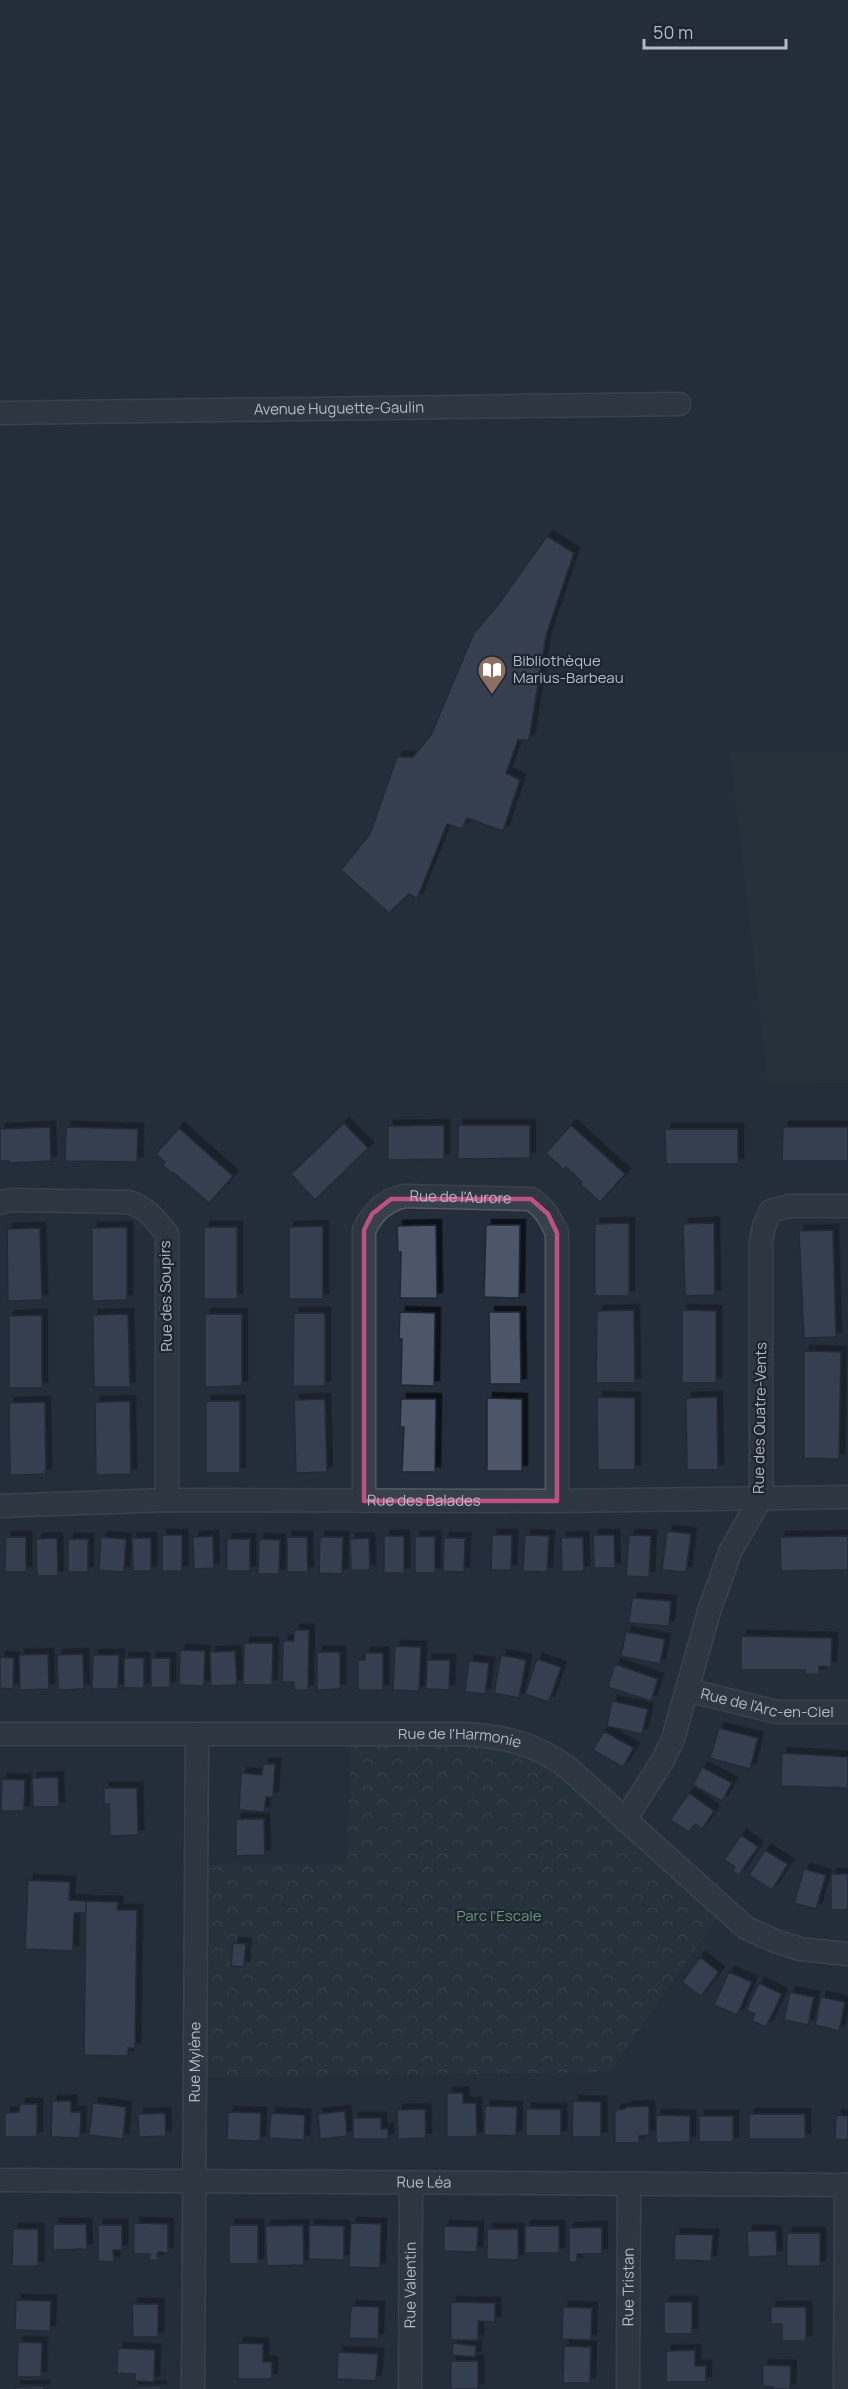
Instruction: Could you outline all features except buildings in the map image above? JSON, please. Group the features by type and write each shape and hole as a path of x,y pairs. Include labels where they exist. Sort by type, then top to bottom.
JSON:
{"street":[{"name":"Avenue Huguette-Gaulin","path":"0,413 679,404"},
{"name":"Rue de l'Aurore","path":"364,1501 364,1230 372,1214 391,1199 404,1196 531,1199 548,1214 557,1233 556,1501"},
{"name":"Rue des Soupirs","path":"0,1203 9,1200 129,1203 137,1205 154,1217 166,1234 167,1500"},
{"name":"Rue des Quatre-Vents","path":"625,1820 663,1760 673,1739 710,1608 731,1550 761,1498 761,1242 764,1226 771,1211 789,1206 848,1206"},
{"name":"Rue des Balades","path":"0,1506 167,1500 556,1501 848,1497"},
{"name":"Rue de l'Arc-en-Ciel","path":"687,1690 777,1712 848,1712"},
{"name":"Rue de l'Harmonie","path":"0,1734 465,1734 496,1736 525,1743 548,1754 567,1767 746,1928 800,1949 848,1954"},
{"name":"Rue Mylène","path":"193,2389 197,1735"},
{"name":"Rue Léa","path":"0,2180 847,2186"},
{"name":"Rue Valentin","path":"410,2389 411,2183"},
{"name":"Rue Tristan","path":"627,2389 629,2184"},
{"path":"845,2389 847,2186"}],"highlighted area":[{"path":"391,1199 531,1199 548,1214 557,1233 557,1501 364,1501 364,1230 372,1214"}],"green space":[{"path":"730,752 848,752 848,1083 768,1084"},
{"name":"Parc l'Escale","path":"351,1735 525,1743 724,1908 610,2072 195,2078 197,1865 347,1865"}],"place":[{"name":"Bibliothèque Marius-Barbeau","path":"492,696"}]}
